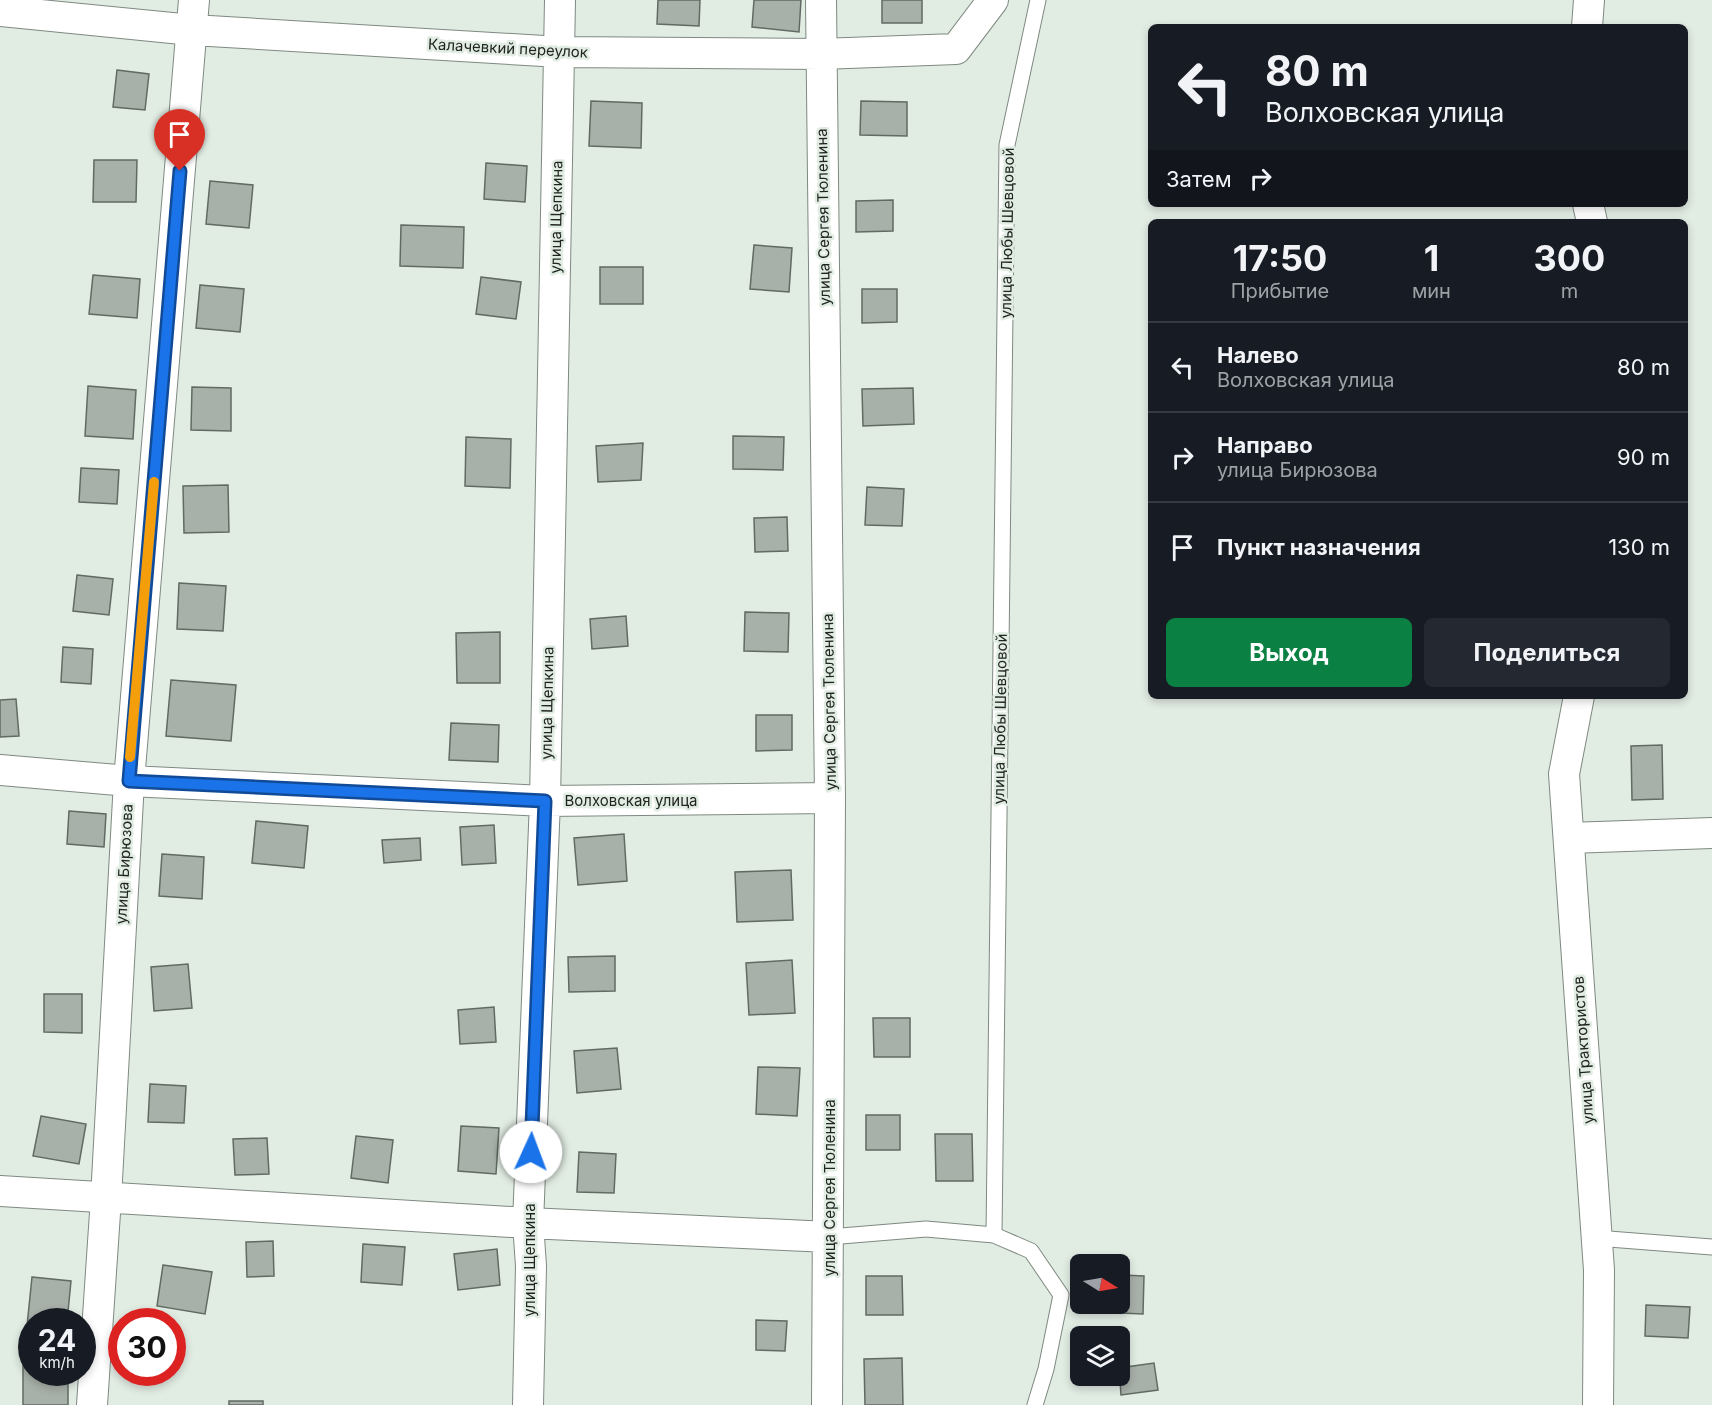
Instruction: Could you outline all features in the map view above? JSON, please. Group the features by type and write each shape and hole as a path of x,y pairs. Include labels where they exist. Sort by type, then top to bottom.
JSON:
{"street":[{"name":"улица Бирюзова","path":"92,1405 129,781 194,0"},
{"name":"улица Щепкина","path":"528,1405 531,1266 528,1223 545,801 560,0"},
{"name":"улица Сергея Тюленина","path":"821,0 830,798 827,1405"},
{"name":"Калачевкий переулок","path":"0,11 192,30 560,52 821,54 956,49 993,0"},
{"path":"1587,24 1589,0"},
{"name":"улица Трактористов","path":"1578,699 1564,774 1599,1269 1598,1405"},
{"name":"Волховская улица","path":"0,770 129,781 545,801 830,798"},
{"path":"1569,838 1712,833"},
{"path":"0,1191 528,1223 829,1237"}],"lane":[{"name":"улица Любы Шевцовой","path":"994,1235 1007,145 1038,0"},
{"path":"829,1237 926,1229 994,1235 1031,1251 1061,1295 1046,1369 1035,1405"},
{"path":"1596,1238 1712,1247"}],"building":[{"path":"658,0 700,0 699,26 657,24"},
{"path":"754,0 801,0 799,32 752,27"},
{"path":"882,0 922,0 922,23 882,23"},
{"path":"117,70 149,74 145,110 113,107"},
{"path":"591,101 642,103 641,148 589,146"},
{"path":"861,101 907,102 907,136 860,135"},
{"path":"94,160 137,160 136,202 93,202"},
{"path":"486,163 527,166 525,202 484,199"},
{"path":"210,181 253,185 249,228 206,224"},
{"path":"893,200 893,231 856,232 856,201"},
{"path":"401,225 464,227 463,268 400,266"},
{"path":"754,245 792,248 789,292 750,289"},
{"path":"600,267 643,267 643,304 600,304"},
{"path":"93,275 140,279 137,318 89,314"},
{"path":"481,277 521,282 516,319 476,314"},
{"path":"200,285 244,289 240,332 196,328"},
{"path":"862,289 897,289 897,322 862,323"},
{"path":"88,386 136,390 133,439 85,436"},
{"path":"192,387 231,388 231,431 191,430"},
{"path":"913,388 914,424 863,426 862,389"},
{"path":"733,436 784,437 783,470 733,469"},
{"path":"466,437 511,439 510,488 465,486"},
{"path":"643,443 641,480 598,482 596,446"},
{"path":"81,468 119,470 117,504 79,502"},
{"path":"228,485 229,532 184,533 183,486"},
{"path":"867,487 904,489 902,526 865,525"},
{"path":"787,517 788,551 755,552 754,518"},
{"path":"77,575 113,579 109,615 73,611"},
{"path":"179,583 226,586 223,631 177,629"},
{"path":"745,612 789,613 788,652 744,651"},
{"path":"626,616 628,646 592,649 590,619"},
{"path":"500,632 500,683 457,683 456,633"},
{"path":"63,647 93,649 91,684 61,682"},
{"path":"171,680 236,685 231,741 166,736"},
{"path":"16,699 19,736 0,737 0,700"},
{"path":"756,715 792,715 792,750 756,751"},
{"path":"451,723 499,725 498,762 449,760"},
{"path":"1662,745 1663,799 1632,800 1631,746"},
{"path":"69,811 106,814 104,847 67,844"},
{"path":"256,821 308,826 304,868 252,863"},
{"path":"494,825 496,863 462,865 460,827"},
{"path":"624,834 627,881 578,885 574,838"},
{"path":"420,838 421,860 384,863 382,840"},
{"path":"162,854 204,857 202,899 159,896"},
{"path":"791,870 793,920 737,922 735,872"},
{"path":"615,956 615,991 569,992 568,957"},
{"path":"792,960 795,1013 749,1015 746,963"},
{"path":"188,964 192,1008 154,1011 151,967"},
{"path":"44,994 82,994 82,1033 44,1032"},
{"path":"494,1007 496,1042 460,1044 458,1010"},
{"path":"873,1018 910,1018 910,1057 874,1057"},
{"path":"617,1048 621,1089 577,1093 574,1051"},
{"path":"758,1067 800,1068 797,1116 756,1114"},
{"path":"150,1084 186,1086 184,1123 148,1122"},
{"path":"866,1115 900,1115 900,1150 866,1150"},
{"path":"41,1116 86,1124 79,1164 33,1156"},
{"path":"461,1126 499,1128 496,1174 458,1171"},
{"path":"935,1134 972,1134 973,1181 936,1181"},
{"path":"356,1136 393,1140 388,1183 351,1178"},
{"path":"267,1138 269,1174 235,1175 233,1139"},
{"path":"579,1152 616,1154 614,1193 577,1192"},
{"path":"273,1241 274,1276 247,1277 246,1242"},
{"path":"363,1244 405,1247 402,1285 361,1282"},
{"path":"497,1249 500,1285 458,1290 454,1254"},
{"path":"163,1265 212,1272 205,1314 186,1311 186,1308 157,1306"},
{"path":"1130,1275 1144,1276 1143,1314 1130,1313"},
{"path":"866,1276 902,1276 903,1315 866,1315"},
{"path":"32,1277 71,1281 68,1308 29,1308"},
{"path":"1646,1305 1690,1307 1688,1338 1645,1336"},
{"path":"756,1320 787,1321 785,1351 756,1350"},
{"path":"902,1358 903,1405 865,1405 864,1359"},
{"path":"1154,1363 1158,1390 1121,1395 1120,1386 1130,1386 1130,1366"},
{"path":"23,1386 68,1386 68,1405 23,1405"},
{"path":"229,1401 263,1401 263,1405 229,1405"}],"slow traffic":[{"path":"130,757 154,482"}],"route":[{"path":"180,171 129,781 545,801 531,1152"}]}
